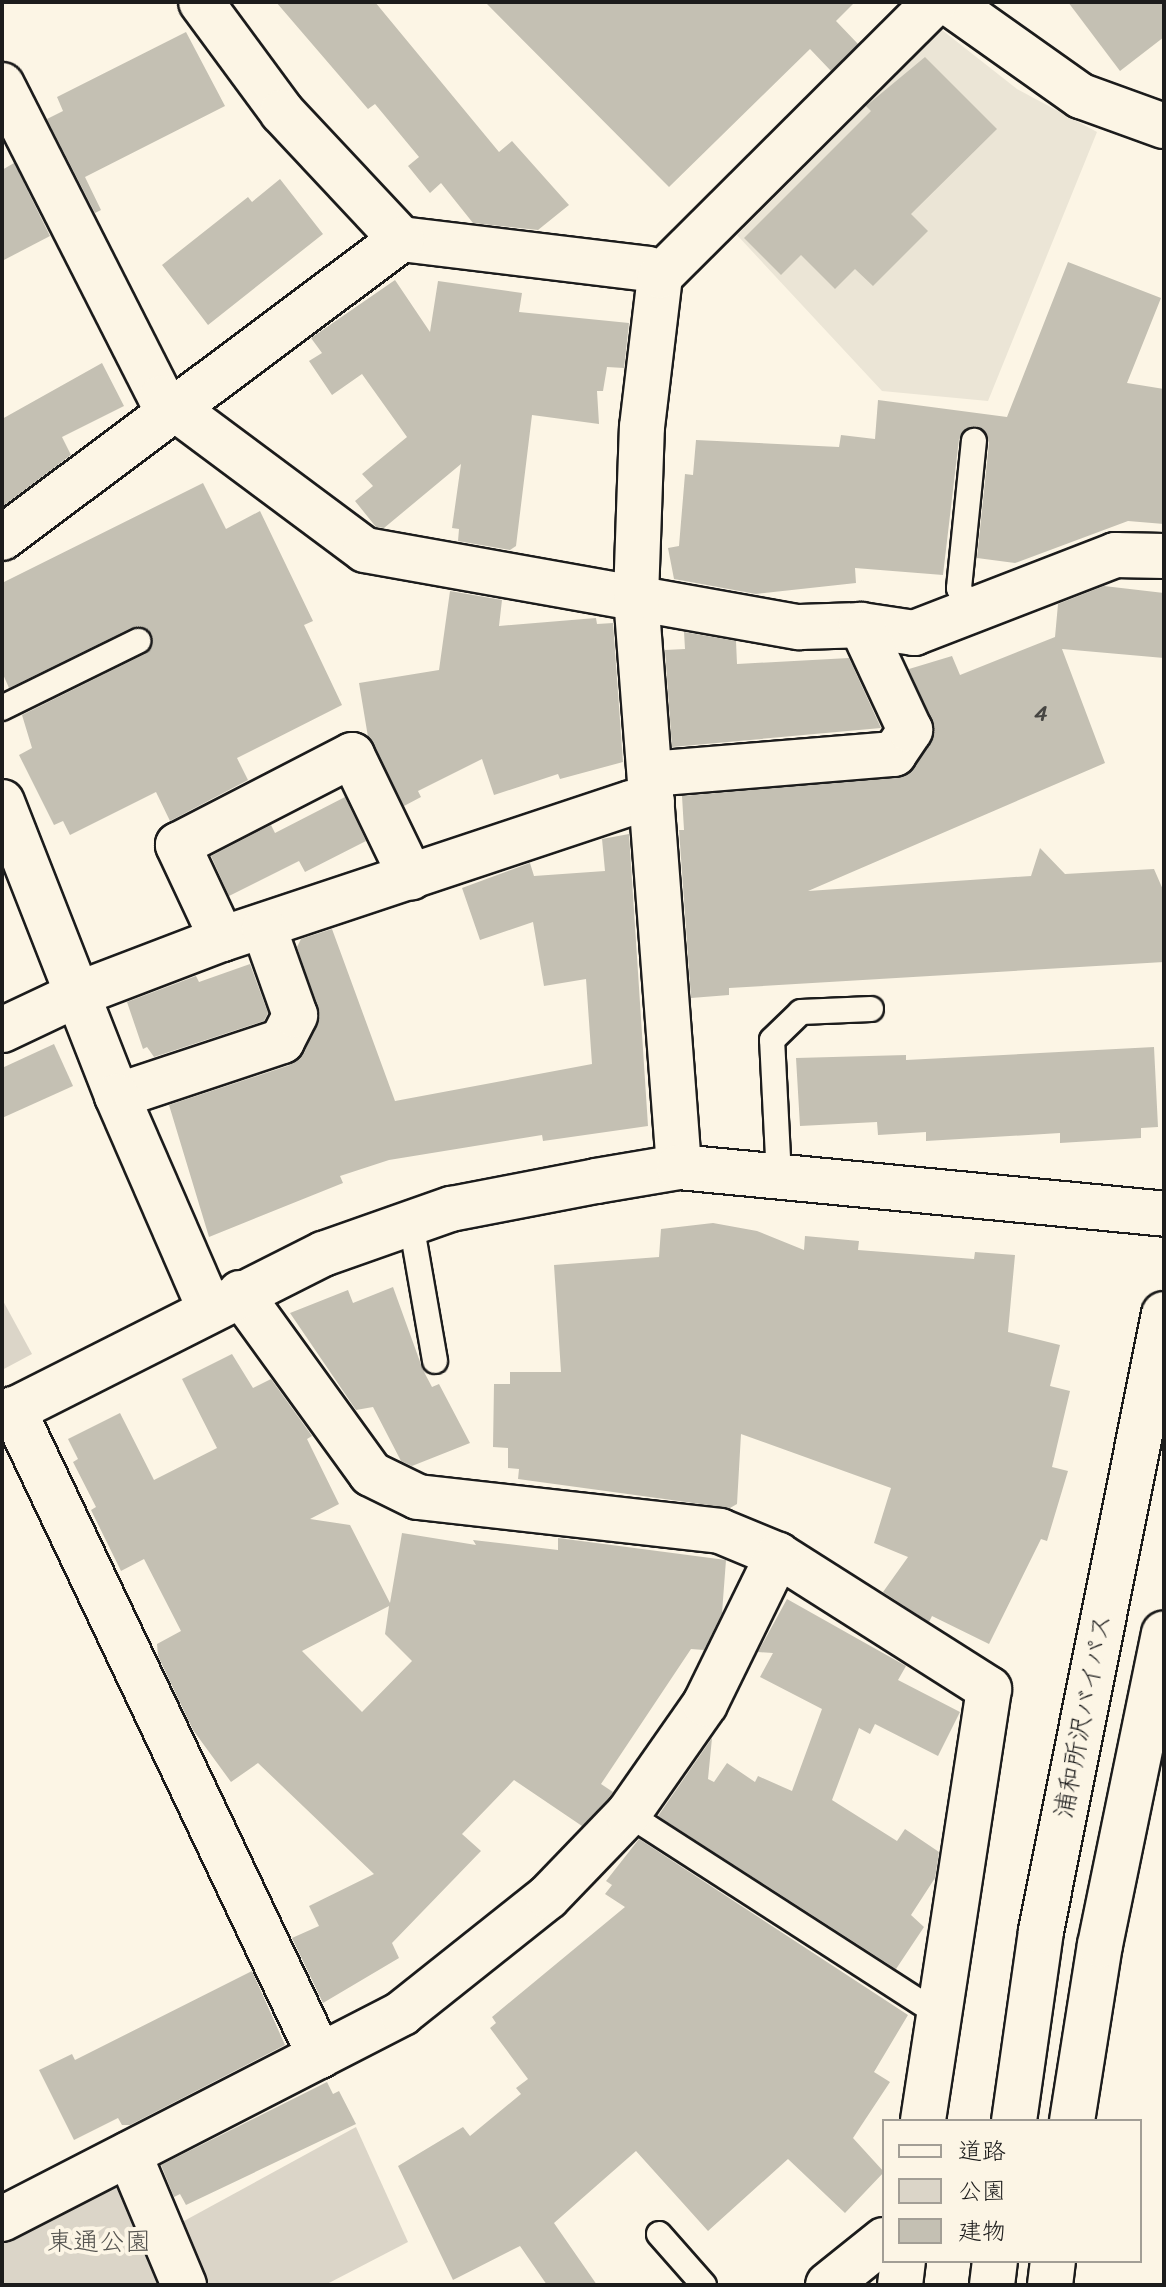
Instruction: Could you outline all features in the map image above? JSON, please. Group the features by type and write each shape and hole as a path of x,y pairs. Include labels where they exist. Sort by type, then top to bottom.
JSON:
{"main road":[{"path":"201,2 282,112 401,239 648,269 660,276"},
{"path":"679,1167 636,597 642,427 660,276 935,2"},
{"path":"948,2 1081,96 1164,126"},
{"path":"2,85 161,398 365,550 799,627 861,625 914,633 1115,555 1164,556"},
{"path":"2,538 401,239"},
{"path":"2,1030 78,994 222,939 264,928 631,803 651,788 894,754 910,730 861,625"},
{"path":"222,939 178,845 352,755 411,877"},
{"path":"2,802 117,1096 224,1300 371,1474 418,1497 720,1531 778,1555 989,1689 923,2119"},
{"path":"117,1096 282,1041 295,1015 264,928"},
{"path":"320,2056 8,1412 224,1300 323,1254 451,1209 679,1167 1164,1214"},
{"name":"浦和所沢バイパス","path":"1014,2119 1041,1931 1164,1314"},
{"path":"2,2219 402,2013 548,1897 628,1814 705,1704 778,1555"},
{"path":"1072,2119 1100,1945 1164,1633"},
{"path":"129,2154 184,2285"},
{"path":"828,2285 882,2242"},
{"path":"900,2285 903,2263"},
{"path":"992,2285 995,2263"},
{"path":"1050,2285 1053,2263"}],"lane":[{"path":"970,611 959,588 974,441"},
{"path":"2,708 138,641"},
{"path":"779,1177 772,1040 801,1012 871,1009"},
{"path":"411,1223 435,1361"},
{"path":"628,1814 941,2016"},
{"path":"659,2234 704,2285"}],"shaded area":[{"path":"942,30 1017,89 1097,132 988,401 882,391 737,235"}],"green space":[{"path":"2,1299 32,1354 2,1370"},
{"path":"356,2127 408,2242 325,2285 199,2285 173,2227"},
{"name":"東通公園","path":"123,2181 168,2285 2,2285 2,2242"}],"building":[{"path":"276,2 375,2 499,152 512,141 569,205 538,230 473,223 441,183 430,193 408,166 419,157 375,104 368,109"},
{"path":"485,2 855,2 836,21 858,44 831,71 810,49 669,187"},
{"path":"1068,2 1164,2 1164,37 1120,71"},
{"path":"186,32 225,106 85,177 101,210 95,213 47,119 63,111 57,97"},
{"path":"925,57 997,129 911,214 928,231 873,286 855,269 835,289 801,255 781,275 744,238 871,111 866,106"},
{"path":"14,163 50,236 2,261 2,170"},
{"path":"280,179 323,234 208,325 162,265 248,197 252,202"},
{"path":"1068,262 1161,298 1127,383 1164,389 1164,524 1128,521 1015,563 977,558 989,443 983,429 975,426 959,439 943,575 855,568 856,583 756,594 674,579 668,548 679,546 685,474 693,475 696,440 839,447 841,435 875,439 878,400 1007,417"},
{"path":"395,280 430,332 438,281 522,293 519,312 629,323 624,368 607,367 603,391 597,391 599,424 532,415 516,546 510,550 458,541 459,529 452,528 461,464 384,528 376,527 355,501 373,486 362,474 407,437 362,374 332,395 309,361 322,353 311,338"},
{"path":"102,363 124,406 62,437 71,455 2,507 2,419"},
{"path":"203,483 226,529 260,511 313,621 304,625 342,705 237,758 248,780 170,821 156,792 70,835 63,821 54,825 19,755 32,748 22,715 145,654 152,635 146,628 131,628 9,688 2,672 2,583"},
{"path":"1104,586 1164,593 1164,658 1062,649 1105,763 808,891 1031,876 1040,848 1065,874 1154,869 1164,892 1164,962 729,988 729,995 691,998 679,830 684,830 682,796 906,776 935,731 909,669 952,656 960,675 1055,637 1058,604"},
{"path":"450,591 502,600 499,626 596,618 597,624 613,623 623,762 560,779 558,774 494,795 482,759 418,791 421,797 404,806 368,737 359,683 439,670"},
{"path":"684,632 736,641 737,664 849,658 881,728 672,747 665,650 685,649"},
{"path":"345,797 366,841 305,872 299,861 229,896 211,856 271,825 275,833"},
{"path":"629,834 648,1126 543,1141 542,1135 389,1160 340,1176 343,1183 209,1237 169,1105 290,1065 304,1053 320,1016 297,947 301,939 332,929 395,1101 592,1064 586,979 544,986 533,922 480,940 462,888 530,863 534,876 605,871 602,839"},
{"path":"250,964 268,1013 264,1021 154,1057 147,1047 143,1049 127,1002 196,976 199,982"},
{"path":"54,1044 73,1086 2,1118 2,1068"},
{"path":"1154,1047 1158,1127 1141,1128 1141,1138 1060,1143 1060,1133 926,1141 926,1132 878,1135 877,1122 800,1126 796,1058 906,1055 906,1060"},
{"path":"713,1223 757,1231 804,1250 805,1236 859,1241 858,1250 974,1259 975,1252 1015,1255 1008,1332 1060,1345 1050,1386 1070,1391 1052,1467 1068,1471 1047,1541 1041,1539 989,1644 932,1616 929,1622 883,1592 908,1557 874,1543 891,1488 741,1434 737,1504 730,1508 518,1479 519,1469 508,1468 508,1448 493,1447 494,1384 510,1384 510,1372 561,1372 554,1265 659,1257 661,1229"},
{"path":"393,1287 423,1370 432,1387 439,1384 470,1443 412,1466 401,1461 373,1407 356,1410 290,1313 348,1290 353,1303"},
{"path":"232,1354 253,1388 271,1379 312,1436 307,1439 339,1504 310,1519 350,1525 390,1603 402,1533 476,1545 473,1540 558,1550 558,1538 726,1560 722,1613 704,1650 691,1649 601,1784 613,1792 609,1798 582,1826 514,1780 462,1834 481,1851 392,1943 399,1958 323,2003 292,1938 319,1926 309,1906 374,1874 258,1763 231,1782 193,1730 158,1656 157,1644 181,1631 144,1559 121,1571 91,1510 96,1507 73,1462 78,1459 68,1439 120,1413 154,1480 217,1448 182,1379","holes":["389,1606 385,1634 412,1661 362,1712 302,1651"]},
{"path":"787,1599 906,1666 898,1680 960,1712 938,1756 875,1724 870,1734 859,1728 832,1800 897,1841 905,1829 939,1852 935,1878 911,1915 924,1927 896,1969 658,1816 712,1738 708,1779 714,1782 727,1763 755,1782 758,1776 792,1791 822,1709 760,1677 773,1653 758,1652"},
{"path":"639,1839 908,2015 874,2072 890,2082 853,2138 882,2170 882,2174 845,2213 788,2159 708,2231 636,2151 554,2223 597,2285 547,2285 520,2246 453,2280 398,2166 463,2127 470,2136 521,2094 516,2088 528,2079 490,2028 496,2023 492,2017 625,1907 605,1894 612,1885 606,1881"},
{"path":"252,1971 285,2045 130,2125 122,2125 118,2118 74,2140 39,2070 72,2054 75,2060"},
{"path":"327,2082 333,2094 339,2091 356,2124 186,2205 180,2194 174,2197 161,2165"}]}
